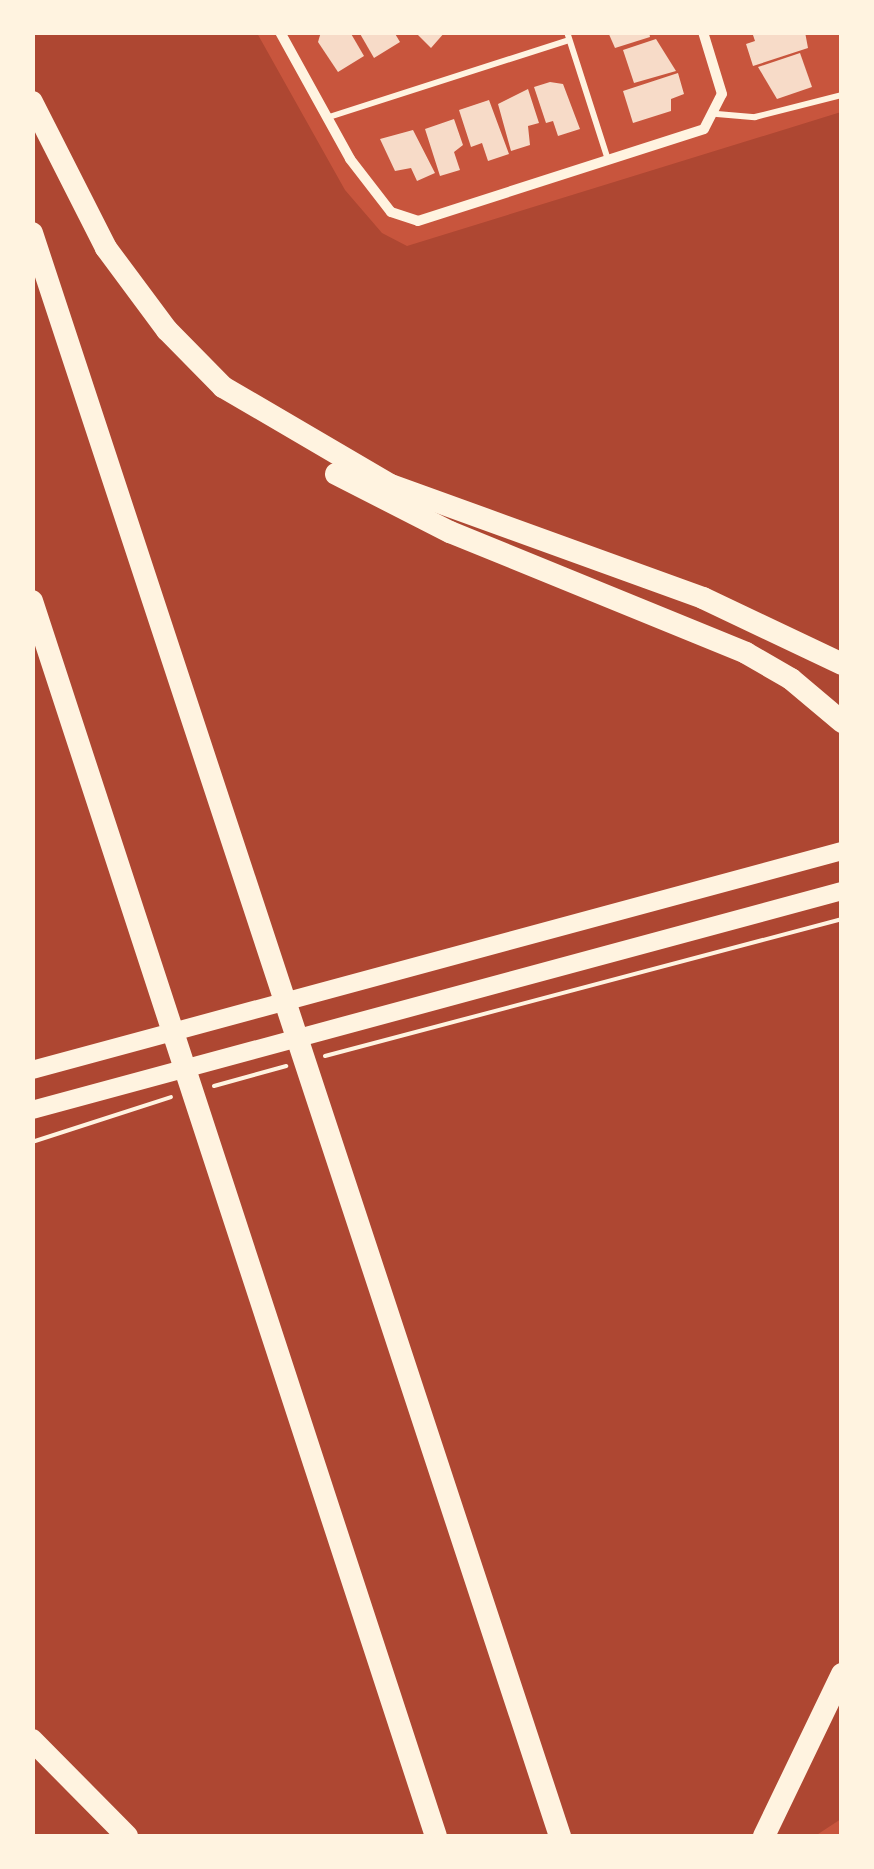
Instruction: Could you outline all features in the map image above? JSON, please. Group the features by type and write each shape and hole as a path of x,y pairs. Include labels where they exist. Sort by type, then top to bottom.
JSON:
{"highway":[{"path":"32,102 106,248 168,330 223,388 280,435 364,490 733,646 791,679 842,722"},
{"path":"32,232 560,1836"},
{"path":"223,388 391,485 703,598 842,664"},
{"path":"32,601 436,1836"},
{"path":"764,1836 842,1674"},
{"path":"32,1740 99,1810"},
{"path":"32,1754 127,1836"}],"main road":[{"path":"32,1070 842,851"},
{"path":"32,1110 842,891"}],"street":[{"path":"280,32 324,119 382,202 398,216 418,221 694,134 716,114 722,94 703,32"}],"lane":[{"path":"324,119 568,36 608,161"},
{"path":"716,114 754,117 842,95"}],"path":[{"path":"306,1060 842,919"},
{"path":"197,1090 288,1066"},
{"path":"32,1142 106,1115 179,1095"}],"shaded area":[{"path":"33,33 257,33 345,190 382,233 407,246 841,112 841,1819 815,1836 33,1836"}],"building":[{"path":"321,32 350,32 364,56 338,72 318,42"},
{"path":"359,32 394,32 400,42 374,58"},
{"path":"415,32 445,32 431,48"},
{"path":"608,32 649,32 650,37 615,48"},
{"path":"752,32 805,32 808,48 753,66 746,44 755,41"},
{"path":"656,39 676,71 634,83 623,50"},
{"path":"800,53 812,87 777,99 758,67"},
{"path":"678,73 684,94 671,99 671,111 633,123 623,91"},
{"path":"550,82 563,84 580,129 558,136 553,121 546,123 534,87"},
{"path":"528,89 539,123 528,126 530,145 511,151 498,104"},
{"path":"489,100 509,154 488,161 482,143 471,147 459,110"},
{"path":"454,119 463,145 454,152 460,170 440,176 425,129"},
{"path":"413,130 435,173 417,181 411,168 395,171 380,139"}]}
